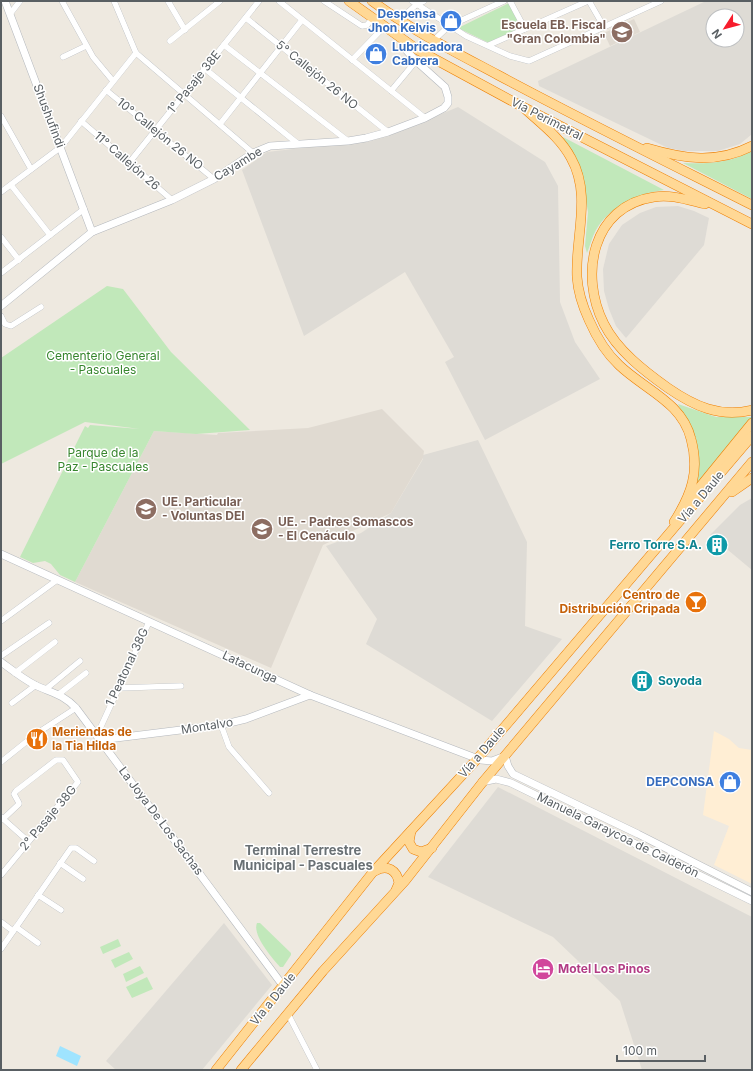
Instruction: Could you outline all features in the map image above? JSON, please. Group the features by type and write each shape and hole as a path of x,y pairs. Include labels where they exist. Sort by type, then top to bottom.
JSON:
{"highway":[{"name":"Vía Perimetral","path":"350,1 372,19 406,42 523,107 752,224"},
{"name":"Vía Perimetral","path":"372,1 399,20 434,40 622,140 752,205"},
{"path":"523,107 560,142 572,159 582,193 577,277 582,304 589,322 602,344 619,365 667,401 679,413 687,426 691,440 694,463 690,495 653,554"},
{"path":"622,140 670,155 690,158 716,158 740,152 752,146"},
{"path":"718,207 675,197 654,197 632,203 614,214 600,234 591,266 592,283 601,316 612,337 623,351 658,381 686,400 701,408 721,412 740,413 752,410"},
{"path":"684,506 752,423"},
{"name":"Vía a Daule","path":"216,1070 284,987 374,872 478,758 752,436"},
{"name":"Vía a Daule","path":"241,1070 323,971 393,894 432,848 482,783 752,462"},
{"path":"714,507 738,487 752,478"},
{"path":"412,830 409,842 413,848 421,852 432,848"},
{"path":"374,872 382,868 389,868 394,871 399,883 393,894"}],"street":[{"path":"6,8 20,1"},
{"path":"62,1 86,46 113,81"},
{"path":"114,1 136,53 253,153"},
{"path":"168,1 185,30"},
{"path":"170,41 220,1"},
{"name":"1° Pasaje 38E","path":"129,163 259,1"},
{"path":"279,1 425,118"},
{"path":"324,1 362,26 367,25 372,19"},
{"path":"399,20 414,3 424,1"},
{"path":"434,40 449,26 504,1"},
{"path":"510,1 525,29"},
{"path":"489,45 588,1 604,27"},
{"path":"414,3 466,36 489,45 510,56 529,61 661,1"},
{"name":"Shushufindi","path":"6,8 61,147 92,232"},
{"name":"5° Callejón 26 NO","path":"246,18 388,132"},
{"path":"220,124 302,20"},
{"path":"352,60 384,27"},
{"name":"Cayambe","path":"1,306 92,232 172,200 214,179 253,153 270,146 297,143 348,141 388,132 425,118 444,108 448,103 445,87 416,61 408,51 406,42"},
{"path":"224,45 348,141"},
{"path":"63,57 86,46"},
{"path":"1,192 61,147 136,53"},
{"path":"391,91 416,61"},
{"path":"204,68 240,99 297,143"},
{"name":"10° Callejón 26 NO","path":"106,90 214,179"},
{"path":"1,116 3,126 31,169"},
{"name":"11° Callejón 26","path":"81,121 172,200"},
{"path":"11,185 50,235"},
{"path":"1,274 84,209"},
{"path":"1,237 19,260"},
{"path":"1,316 5,324 11,326 41,307"},
{"name":"Latacunga","path":"1,554 310,695 478,758 492,761 505,756"},
{"path":"1,621 56,580"},
{"name":"1 Peatonal 38G","path":"98,738 117,688 149,622"},
{"path":"1,656 48,623"},
{"path":"15,673 56,642"},
{"path":"46,689 80,661"},
{"name":"La Joya De Los Sachas","path":"1,662 15,673 36,685 59,694 69,700 76,708 284,987"},
{"path":"59,694 86,673"},
{"path":"12,703 36,685"},
{"path":"117,688 181,686"},
{"name":"Montalvo","path":"98,738 221,725 246,719 310,695"},
{"path":"1,762 36,734 76,708"},
{"path":"221,725 229,747 269,793"},
{"name":"Manuela Garaycoa de Calderón","path":"505,756 508,766 513,774 638,834 752,892"},
{"name":"2° Pasaje 38G","path":"1,875 78,782 63,760 56,760 16,791 14,794 19,802 18,804 2,818"},
{"name":"Manuela Garaycoa de Calderón","path":"482,783 490,780 503,780 752,901"},
{"path":"2,818 28,841"},
{"path":"633,843 638,834"},
{"path":"1,949 72,847 76,848 94,861"},
{"path":"60,863 83,879"},
{"path":"38,895 61,910"},
{"path":"1,922 38,943"},
{"path":"288,1014 317,1070"}],"shaded area":[{"path":"706,1 752,1 752,134 740,144 718,151 684,151 668,148 539,86 538,81"},
{"name":"Escuela EB. Fiscal \"Gran Colombia\"","path":"634,19 640,32 610,46 604,33"},
{"path":"458,107 545,162 558,186 560,302 575,342 600,379 485,440 445,362 454,357 405,272 304,336 242,170 267,152 371,140 391,135"},
{"path":"678,206 709,218 704,245 626,338 616,326 604,291 603,269 609,244 622,225 640,213 656,207"},
{"name":"UE. - Padres Somascos - El Cenáculo","path":"382,409 424,451 423,458 391,513 323,545 271,668 75,582 154,431 217,435 218,433 308,428"},
{"path":"478,440 527,542 525,626 562,639 492,721 366,644 377,619 326,546 361,533 391,513 423,459 423,455"},
{"path":"752,498 752,570 710,535 740,505"},
{"name":"DEPCONSA","path":"714,731 729,739 739,748 752,750 752,884 714,865 729,826 703,815"},
{"path":"498,787 752,917 752,1070 642,1070 620,1001 553,937 428,877"},
{"path":"224,923 272,985 202,1070 116,1070 106,1061"}],"green space":[{"path":"509,3 522,27 489,43 458,28"},
{"path":"563,137 664,190 644,194 634,198 625,202 608,214 596,230 587,253 585,246 588,212 580,168"},
{"path":"752,151 752,199 683,163 719,162 744,155"},
{"name":"Cementerio General - Pascuales","path":"107,286 123,289 171,352 250,430 196,434 154,431 75,582 60,575 51,564 45,561 33,563 20,557 85,426 88,428 90,425 140,429 85,422 1,464 1,358"},
{"path":"678,404 716,417 752,417 752,419 693,492 697,447"},
{"path":"257,923 260,923 291,953 283,967 280,967 272,958 260,940 257,934"},
{"path":"118,939 121,946 103,954 100,947"},
{"path":"129,952 133,959 115,968 111,960"},
{"path":"140,966 144,973 126,982 123,974"},
{"path":"147,977 153,989 132,998 126,987"}],"water":[{"path":"60,1046 81,1056 77,1066 56,1056"}],"place":[{"name":"Despensa Jhon Kelvis","path":"451,21"},
{"name":"Escuela EB. Fiscal \"Gran Colombia\"","path":"622,32"},
{"name":"Lubricadora Cabrera","path":"376,54"},
{"name":"UE. Particular - Voluntas DEI","path":"146,509"},
{"name":"UE. - Padres Somascos - El Cenáculo","path":"262,529"},
{"name":"Ferro Torre S.A.","path":"717,545"},
{"name":"Centro de Distribución Cripada","path":"696,602"},
{"name":"Soyoda","path":"642,681"},
{"name":"Meriendas de la Tia Hilda","path":"37,739"},
{"name":"DEPCONSA","path":"730,782"},
{"name":"Motel Los Pinos","path":"543,969"}],"district":[{"name":"Terminal Terrestre Municipal - Pascuales","path":"303,858"}],"park label":[{"name":"Parque de la Paz - Pascuales","path":"103,460"}]}
